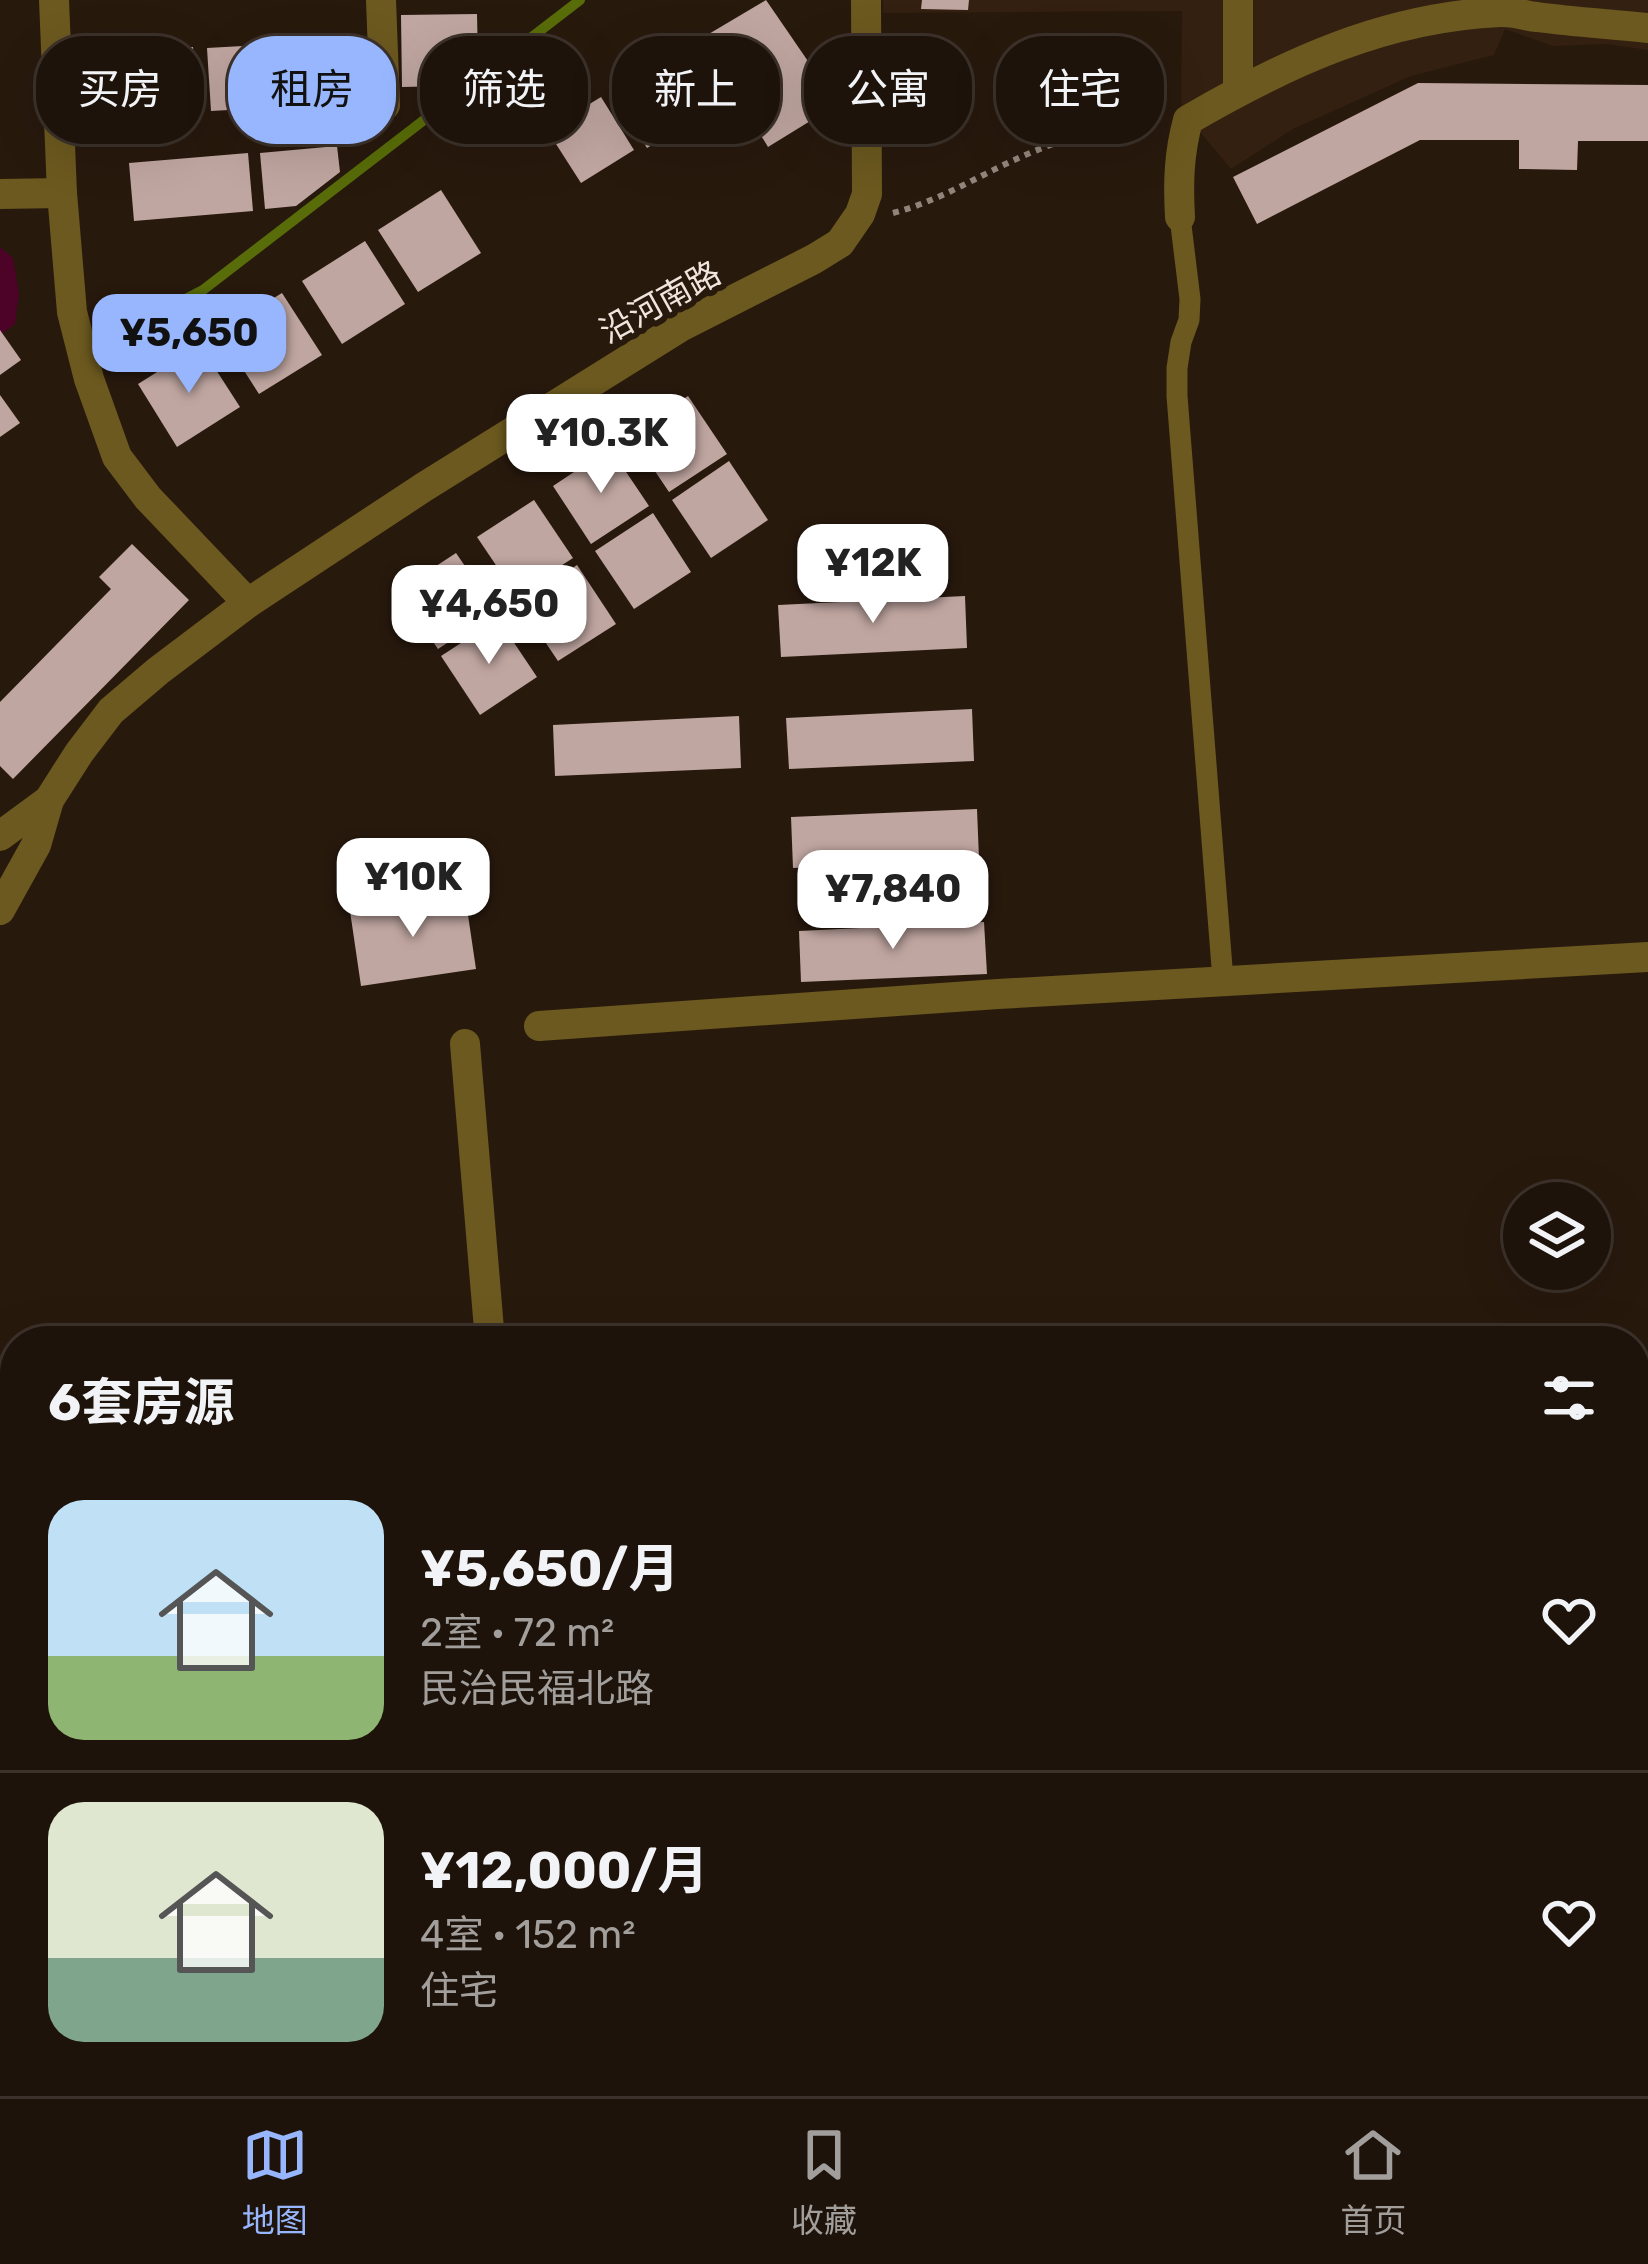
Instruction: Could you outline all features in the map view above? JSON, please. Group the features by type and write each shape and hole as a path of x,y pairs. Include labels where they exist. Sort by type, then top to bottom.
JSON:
{"street":[{"path":"54,0 72,312 89,379 117,457 148,498 248,603"},
{"path":"381,0 382,36"},
{"path":"860,214 868,171 866,0"},
{"path":"1238,0 1238,91"},
{"path":"1180,217 1179,165 1188,120 1307,56 1377,32 1445,17 1506,11 1531,18 1648,28"},
{"path":"0,194 62,193"},
{"name":"沿河南路","path":"49,800 111,711 248,603 682,326 814,260 840,243 860,214"},
{"path":"0,836 49,800"},
{"path":"0,910 36,845 49,800"},
{"path":"539,1026 1648,956"},
{"path":"465,1044 489,1326"}],"lane":[{"path":"1180,217 1190,299 1177,368 1177,396 1223,980"}],"path":[{"path":"860,214 881,216 919,206 1089,131 1188,120"}],"shaded area":[{"path":"883,0 1648,0 1648,50 1607,44 1553,46 1505,29 1494,55 1411,76 1293,129 1231,169 1181,109 1182,11 883,13"},
{"path":"0,247 13,258 19,294 15,324 0,335"}],"building":[{"path":"766,0 804,55 804,125 780,140 780,36 705,36"},
{"path":"922,0 969,0 968,10 921,9"},
{"path":"477,14 477,36 420,36 420,87 402,87 401,15"},
{"path":"228,47 228,110 211,111 207,48"},
{"path":"1418,83 1648,85 1648,141 1578,141 1577,170 1519,169 1519,140 1420,140 1257,224 1233,177"},
{"path":"601,97 612,115 612,144 630,144 634,150 581,183 556,144 588,144 588,105"},
{"path":"337,146 340,172 296,206 265,209 260,153"},
{"path":"248,153 253,211 134,221 129,163"},
{"path":"441,190 481,253 418,292 378,230"},
{"path":"365,241 405,304 342,344 302,281"},
{"path":"282,293 322,355 259,394 219,332"},
{"path":"0,330 21,360 0,375"},
{"path":"200,345 240,407 177,447 138,384"},
{"path":"0,395 20,423 0,437"},
{"path":"688,396 727,454 669,492 630,434"},
{"path":"610,448 649,506 591,544 553,486"},
{"path":"729,461 768,520 711,558 672,500"},
{"path":"534,500 573,558 516,595 477,537"},
{"path":"653,513 691,572 634,609 595,551"},
{"path":"132,544 189,600 13,779 0,766 0,702 111,589 99,577"},
{"path":"456,553 496,611 438,649 398,591"},
{"path":"577,565 616,624 558,661 519,603"},
{"path":"965,596 967,648 781,657 778,605"},
{"path":"498,619 537,677 480,715 441,656"},
{"path":"972,709 974,761 789,769 786,718"},
{"path":"739,716 741,768 555,776 553,725"},
{"path":"977,809 979,859 793,868 791,817"},
{"path":"465,895 476,969 361,986 350,911"},
{"path":"984,922 987,974 801,982 799,931"}],"waterway":[{"path":"155,315 203,290 580,0"}]}
